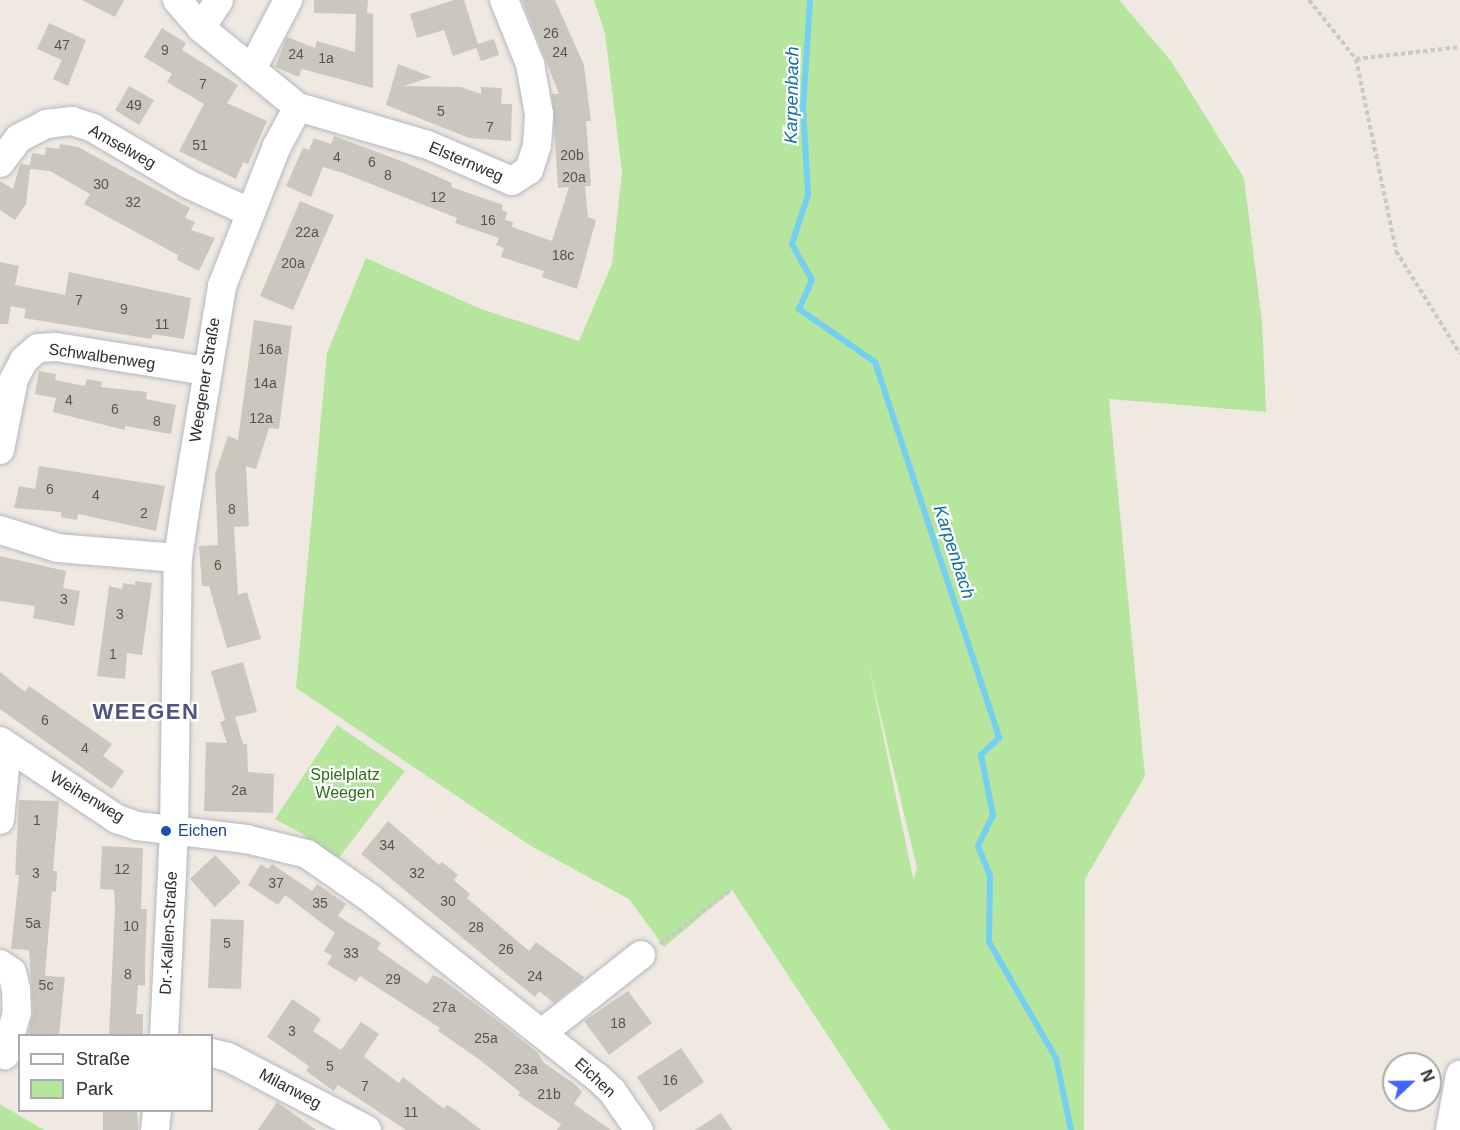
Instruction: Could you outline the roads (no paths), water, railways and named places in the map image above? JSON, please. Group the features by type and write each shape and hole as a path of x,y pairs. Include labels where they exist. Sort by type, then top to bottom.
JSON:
{"street":[{"path":"177,0 201,28 298,107"},
{"path":"201,28 219,0"},
{"path":"252,69 288,0"},
{"name":"Elsternweg","path":"298,107 428,145 496,177 512,181 522,177 537,145 539,114 530,64 504,0"},
{"name":"Weegener Straße","path":"174,831 178,558 206,371 222,286 251,213 298,107"},
{"name":"Amselweg","path":"0,163 19,138 46,124 72,121 93,128 188,184 251,213"},
{"name":"Schwalbenweg","path":"0,450 14,379 24,360 38,348 56,347 206,371"},
{"path":"0,530 58,548 178,558"},
{"name":"Weihenweg","path":"3,743 117,819 174,831"},
{"name":"Weihenweg","path":"0,820 3,743"},
{"name":"Eichen","path":"174,831 246,839 308,854 370,898 612,1091 639,1130"},
{"name":"Dr.-Kallen-Straße","path":"164,1034 174,831"},
{"path":"542,1034 641,955"},
{"path":"0,964 12,972 16,989 17,1012 5,1055"},
{"name":"Milanweg","path":"213,1053 228,1056 367,1130"},
{"path":"1450,1130 1460,1075"},
{"path":"155,1130 157,1112"}],"waterway":[{"name":"Karpenbach","path":"810,0 803,107 808,195 792,244 812,280 799,309 875,362 999,738 981,755 993,815 978,846 990,876 989,942 1056,1058 1071,1130"}],"place":[{"name":"Eichen","path":"166,831"}],"district":[{"name":"WEEGEN","path":"146,712"}],"park label":[{"name":"Spielplatz Weegen","path":"345,784"}]}
